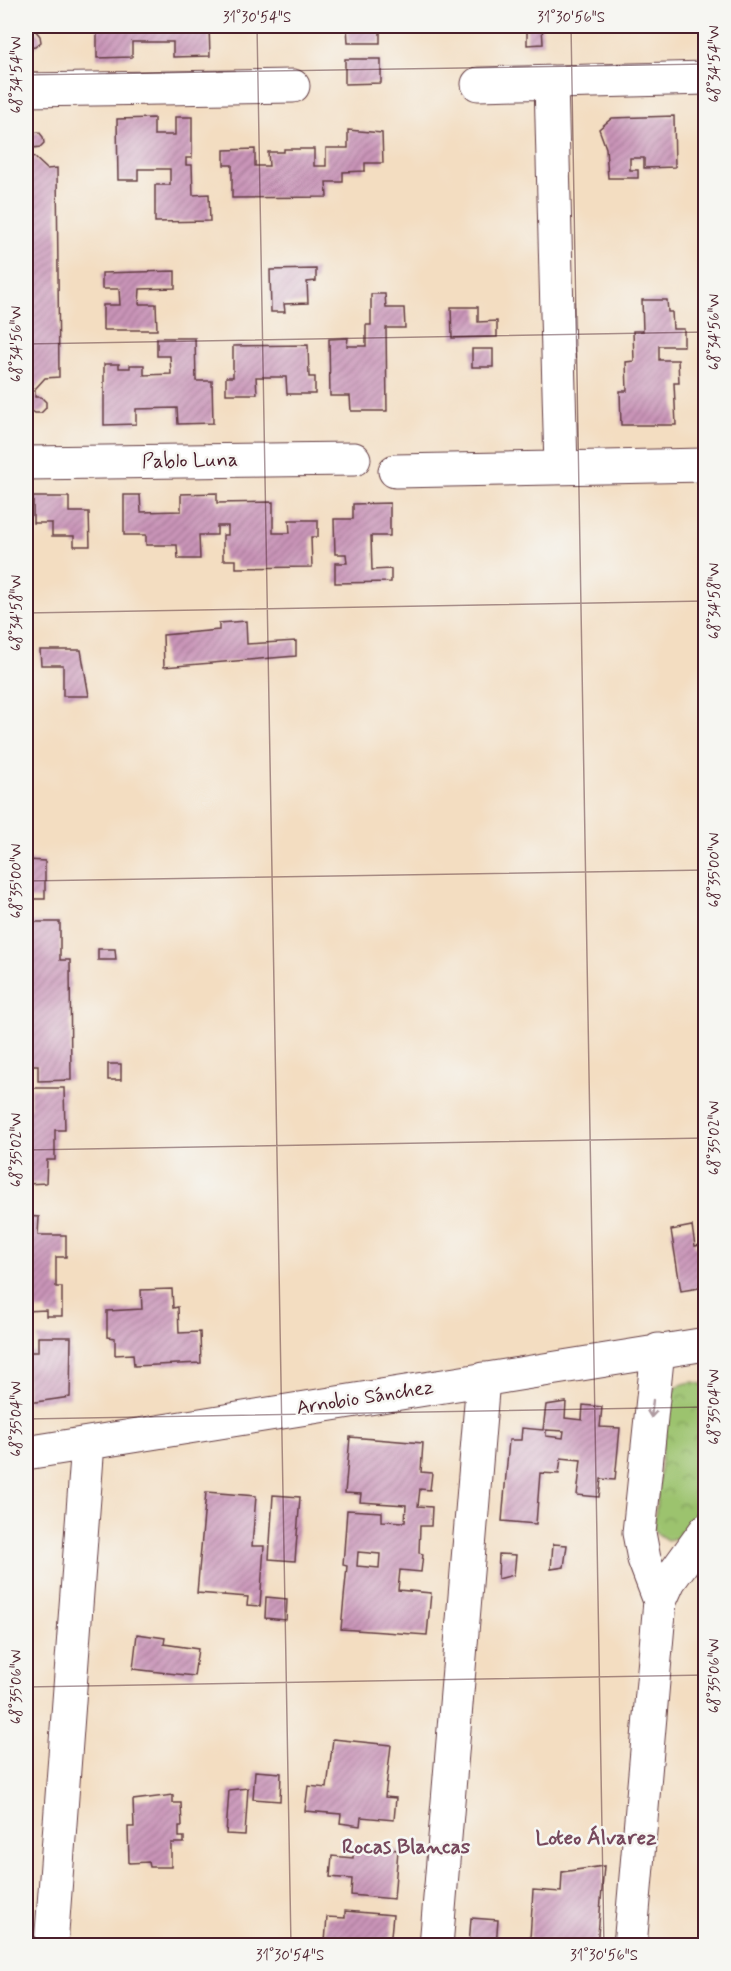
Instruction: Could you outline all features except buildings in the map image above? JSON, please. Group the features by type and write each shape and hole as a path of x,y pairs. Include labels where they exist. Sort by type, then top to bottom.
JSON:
{"street":[{"path":"478,84 705,78"},
{"path":"551,82 561,468"},
{"path":"26,90 293,86"},
{"name":"Pablo Luna","path":"26,463 354,459"},
{"path":"395,471 705,465"},
{"name":"Arnobio Sánchez","path":"26,1453 705,1344"},
{"path":"658,1350 639,1533 641,1547 660,1601"},
{"path":"436,1946 483,1378"},
{"path":"51,1946 88,1443"},
{"path":"641,1547 648,1555 657,1558 676,1558 697,1541"},
{"path":"630,1946 660,1601 669,1581 697,1541"}],"green space":[{"path":"694,1382 705,1385 705,1449 694,1521 682,1537 667,1540 656,1533 654,1528 667,1398 679,1386"}],"district":[{"name":"Loteo Álvarez","path":"596,1838"},
{"name":"Rocas Blancas","path":"406,1847"}]}
